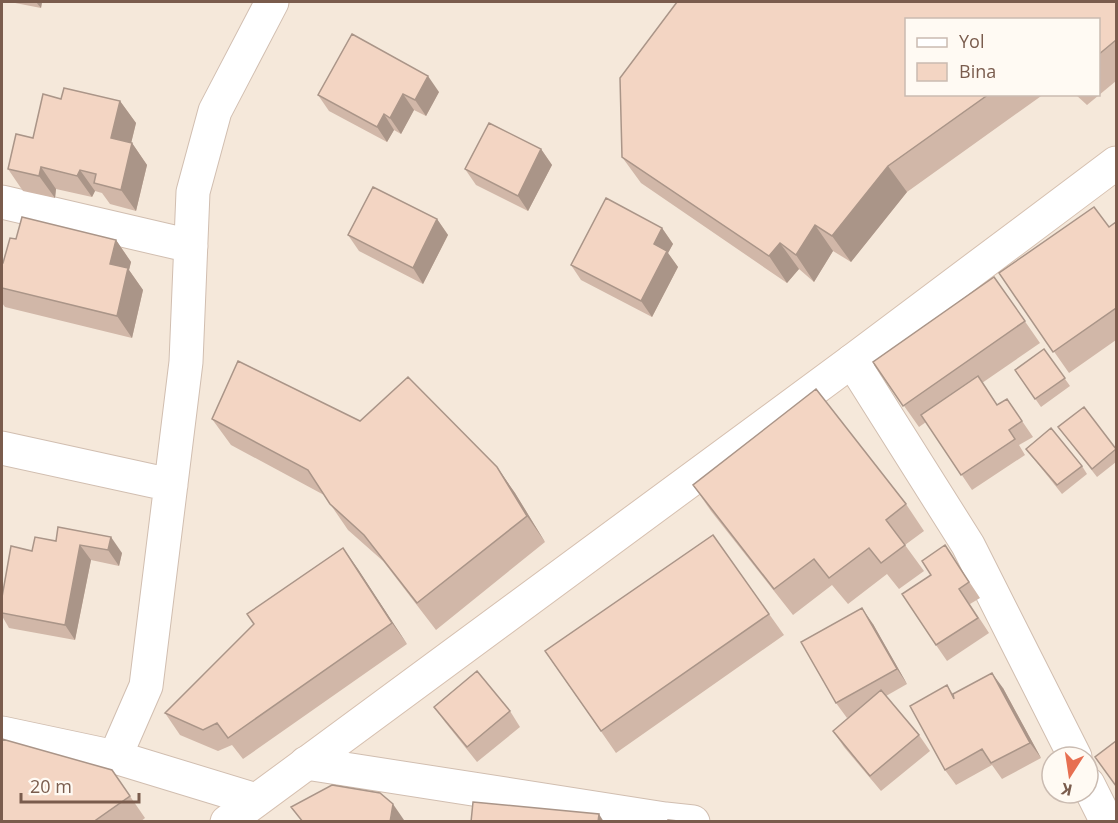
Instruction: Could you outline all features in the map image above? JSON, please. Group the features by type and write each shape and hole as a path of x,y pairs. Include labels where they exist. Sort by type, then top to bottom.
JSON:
{"street":[{"path":"115,757 146,686 186,362 193,192 215,111 272,2"},
{"path":"227,822 852,361 1116,163"},
{"path":"2,202 191,246"},
{"path":"852,361 968,545 1069,745"},
{"path":"2,448 171,485"},
{"path":"2,733 115,757 256,800"},
{"path":"306,763 674,821"},
{"path":"1098,805 1107,822"}],"shaded area":[{"path":"2,2 1116,2 1116,821 2,821"}],"building":[{"path":"677,2 1116,2 1116,40 1100,53 1100,18 905,18 905,96 986,96 888,166 832,236 815,225 796,255 780,243 769,256 622,157 620,78"},
{"path":"352,34 428,76 415,100 403,94 390,118 384,114 377,127 318,95"},
{"path":"64,88 120,101 111,138 132,143 121,190 94,183 96,174 80,170 77,176 41,167 39,176 8,169 16,134 33,138 43,94 61,99"},
{"path":"489,123 541,149 518,196 465,169"},
{"path":"373,187 437,219 413,268 348,235"},
{"path":"606,198 662,228 654,244 667,251 641,301 571,265"},
{"path":"1094,207 1109,227 1116,222 1116,308 1053,352 999,273"},
{"path":"22,217 116,240 110,264 128,268 117,316 2,288 2,263 10,238 16,239"},
{"path":"994,277 1025,321 903,406 873,362"},
{"path":"1044,349 1065,378 1035,399 1015,370"},
{"path":"238,361 360,421 408,377 497,467 527,516 417,603 364,535 330,504 308,470 212,419"},
{"path":"978,376 997,405 1007,399 1022,421 1009,430 1015,439 961,475 921,415"},
{"path":"816,389 906,504 886,520 905,545 881,563 869,548 829,578 814,559 774,589 693,485"},
{"path":"1084,407 1116,449 1092,469 1058,427"},
{"path":"1051,428 1082,466 1057,485 1026,449"},
{"path":"58,527 111,537 108,550 80,545 65,625 2,613 2,597 11,546 32,551 35,537 56,541"},
{"path":"713,535 769,614 601,731 545,651"},
{"path":"945,545 969,582 959,589 978,618 936,645 902,594 931,575 922,561"},
{"path":"343,548 392,623 228,738 217,723 203,730 165,713 254,624 247,614"},
{"path":"862,608 897,669 836,703 801,642"},
{"path":"477,671 510,711 467,747 434,707"},
{"path":"992,673 1030,743 991,763 982,749 945,770 910,706 947,685 954,699 953,694"},
{"path":"881,690 919,735 870,776 833,731"},
{"path":"2,739 112,770 130,796 93,822 2,822"},
{"path":"1116,741 1116,786 1100,764 1100,753"},
{"path":"332,785 380,793 393,804 390,822 303,822 291,807"},
{"path":"473,802 599,814 598,822 471,822"}]}
